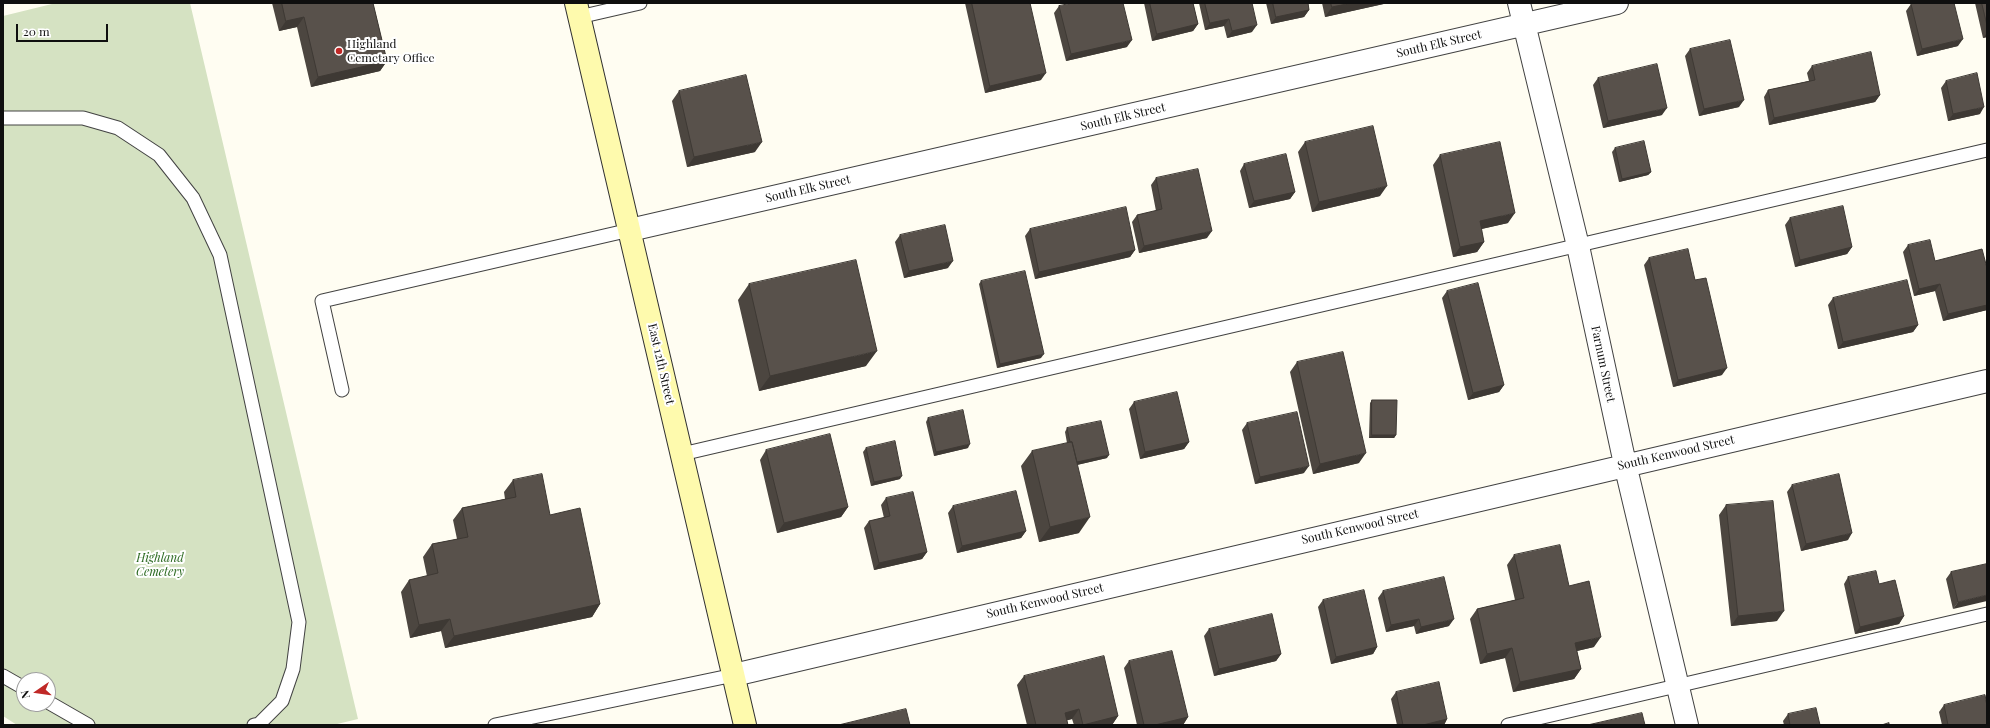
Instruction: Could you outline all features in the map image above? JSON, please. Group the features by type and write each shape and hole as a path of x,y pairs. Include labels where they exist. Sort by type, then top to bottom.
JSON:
{"street":[{"name":"Farnum Street","path":"1519,3 1578,246 1625,464 1687,725"},
{"name":"South Elk Street","path":"630,230 1617,3"},
{"name":"East 12th Street","path":"578,10 746,725"},
{"name":"South Kenwood Street","path":"734,675 1625,464 1987,381"}],"lane":[{"path":"578,10 640,3"},
{"path":"3,118 83,118 118,128 158,155 193,198 220,255 299,622 293,669 282,701 259,724 254,725"},
{"path":"682,454 1987,150"},
{"path":"342,390 322,300 630,230"},
{"path":"1508,725 1987,614"},
{"path":"494,725 734,675"},
{"path":"3,676 16,683"},
{"path":"56,707 88,725"}],"green space":[{"name":"Highland Cemetery","path":"56,3 190,3 358,719 333,725 17,725 3,716 3,16"}],"building":[{"name":"Highland Cemetary Office","path":"282,3 373,3 387,61 318,77 304,17 286,21"},
{"path":"972,3 1030,3 1046,73 990,86"},
{"path":"1073,3 1123,3 1132,40 1071,54 1059,6"},
{"path":"1150,3 1193,3 1198,24 1157,34"},
{"path":"1205,3 1252,3 1257,25 1232,31 1229,19 1210,23"},
{"path":"1273,3 1308,3 1309,10 1276,17"},
{"path":"1331,3 1351,3 1332,7"},
{"path":"1954,3 1963,39 1922,49 1911,4"},
{"path":"1982,3 1987,3 1987,25"},
{"path":"1730,40 1744,100 1704,109 1690,49"},
{"path":"1871,52 1880,95 1774,118 1768,90 1815,80 1812,66"},
{"path":"1657,64 1667,108 1608,121 1598,78"},
{"path":"1977,73 1984,107 1953,114 1946,81"},
{"path":"746,75 762,142 694,157 679,91"},
{"path":"1373,126 1387,186 1319,202 1305,142"},
{"path":"1644,141 1651,172 1622,179 1615,148"},
{"path":"1500,142 1515,213 1480,221 1484,242 1460,247 1440,155"},
{"path":"1286,154 1295,192 1254,201 1244,164"},
{"path":"1198,169 1212,231 1144,246 1137,215 1162,209 1156,178"},
{"path":"1843,206 1852,247 1800,260 1790,218"},
{"path":"1126,207 1135,250 1039,272 1030,229"},
{"path":"945,225 953,261 909,271 900,235"},
{"path":"1930,240 1935,261 1982,249 1987,268 1987,305 1948,314 1940,284 1919,289 1908,245"},
{"path":"1688,249 1695,280 1706,278 1727,368 1678,380 1649,258"},
{"path":"856,260 877,351 770,376 749,284"},
{"path":"1025,271 1044,354 1000,364 981,281"},
{"path":"1907,280 1918,325 1843,342 1833,298"},
{"path":"1478,283 1504,385 1473,393 1447,291"},
{"path":"1343,352 1366,453 1320,464 1297,362"},
{"path":"1177,392 1189,442 1145,452 1134,402"},
{"path":"1372,400 1397,400 1396,435 1372,435"},
{"path":"963,410 970,444 936,452 928,418"},
{"path":"1297,412 1309,466 1260,477 1247,423"},
{"path":"1101,421 1109,455 1077,462 1067,428"},
{"path":"830,434 848,507 784,523 766,450"},
{"path":"895,441 902,476 874,482 866,448"},
{"path":"1072,442 1090,517 1050,527 1032,451"},
{"path":"542,474 550,515 580,508 600,604 454,636 450,619 419,625 409,580 438,573 432,544 468,537 462,508 516,497 513,480"},
{"path":"1839,474 1852,533 1806,544 1792,485"},
{"path":"1016,491 1026,531 962,546 953,506"},
{"path":"913,492 927,552 879,563 869,521 890,516 886,498"},
{"path":"1773,501 1784,611 1738,616 1726,505"},
{"path":"1560,545 1569,586 1589,581 1601,637 1575,643 1581,669 1520,682 1512,648 1487,654 1477,609 1524,598 1514,555"},
{"path":"1987,564 1987,595 1958,602 1951,572"},
{"path":"1876,571 1879,584 1895,580 1904,616 1860,627 1848,577"},
{"path":"1444,577 1454,619 1421,627 1419,619 1391,625 1383,591"},
{"path":"1364,590 1377,647 1336,657 1323,600"},
{"path":"1272,614 1281,654 1219,669 1209,629"},
{"path":"1172,651 1188,717 1155,725 1144,725 1129,661"},
{"path":"1104,656 1118,716 1083,725 1079,709 1065,713 1068,725 1036,725 1024,676"},
{"path":"1439,682 1447,719 1423,725 1403,725 1396,692"},
{"path":"1985,695 1987,706 1987,725 1948,725 1944,705"},
{"path":"1816,708 1820,725 1790,725 1788,714"},
{"path":"906,709 910,725 839,725"},
{"path":"1642,713 1645,725 1588,725"}],"place":[{"name":"Highland Cemetary Office","path":"339,51"}]}
